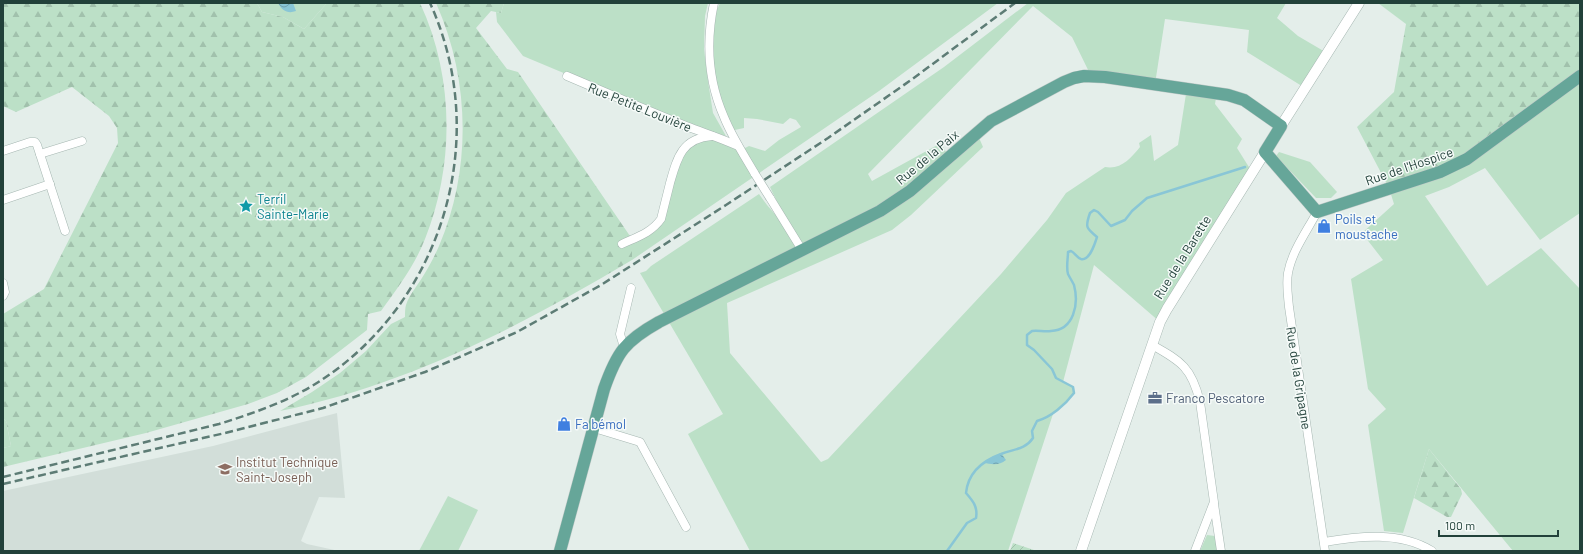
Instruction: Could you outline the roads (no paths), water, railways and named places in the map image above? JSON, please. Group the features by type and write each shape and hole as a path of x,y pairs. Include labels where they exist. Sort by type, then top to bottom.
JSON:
{"main road":[{"name":"Rue de la Paix","path":"560,551 604,389 613,365 624,347 639,333 659,322 880,211 926,178 991,121 1074,78 1084,76 1105,77 1228,95 1244,100 1281,126"},
{"name":"Rue de l'Hospice","path":"1318,212 1440,172 1467,159 1580,76"},
{"name":"Rue de la Barette","path":"1265,152 1281,126"},
{"path":"1265,152 1318,212"}],"street":[{"path":"714,3 709,27 709,48 712,78 719,105 738,146 802,250"},
{"name":"Rue de la Barette","path":"1281,126 1359,3"},
{"name":"Rue Petite Louvière","path":"567,76 738,146"},
{"name":"Rue Petite Louvière","path":"622,244 647,233 658,223 680,153 687,145 696,139 714,135"},
{"path":"40,154 82,141"},
{"path":"3,151 30,142 35,142 66,231"},
{"name":"Rue de la Barette","path":"1082,551 1152,345 1166,309 1265,152"},
{"path":"3,200 50,184"},
{"name":"Rue de la Gripagne","path":"1318,212 1294,254 1287,281 1289,307 1325,551"},
{"path":"3,283 5,292 3,296"},
{"path":"624,347 620,334 631,288"},
{"path":"1152,345 1183,365 1194,380 1200,402 1221,551"},
{"path":"594,428 640,442 686,527"},
{"path":"1195,551 1214,502"},
{"path":"1324,542 1367,536 1379,536 1416,543 1432,551"}],"water":[{"path":"278,3 293,3 296,11 286,11 281,8"},
{"path":"1001,453 1006,460 1003,462 995,464 983,463"}],"waterway":[{"path":"947,551 967,523 976,518 974,504 966,493 970,479 977,469 988,460 1018,449 1030,442 1033,438 1032,431 1037,421 1047,417 1057,410 1074,393 1073,387 1056,378 1052,369 1034,350 1027,345 1027,335 1032,331 1059,330 1070,321 1073,315 1076,300 1074,285 1067,271 1068,252 1071,251 1081,259 1084,259 1092,251 1097,237 1089,229 1087,224 1090,213 1094,210 1098,212 1111,226 1125,220 1132,211 1147,198 1245,167"}],"railway":[{"path":"3,477 219,424 278,403 312,386 357,353 394,313 423,267 443,217 454,164 456,110 448,56 430,3"},
{"path":"3,484 225,433 323,408 425,372 517,332 601,285 828,138 911,80 1015,3"}],"place":[{"name":"Terril Sainte-Marie","path":"246,206"},
{"name":"Poils et moustache","path":"1324,226"},
{"name":"Franco Pescatore","path":"1155,398"},
{"name":"Fa bémol","path":"564,424"},
{"name":"Institut Technique Saint-Joseph","path":"225,469"}]}
